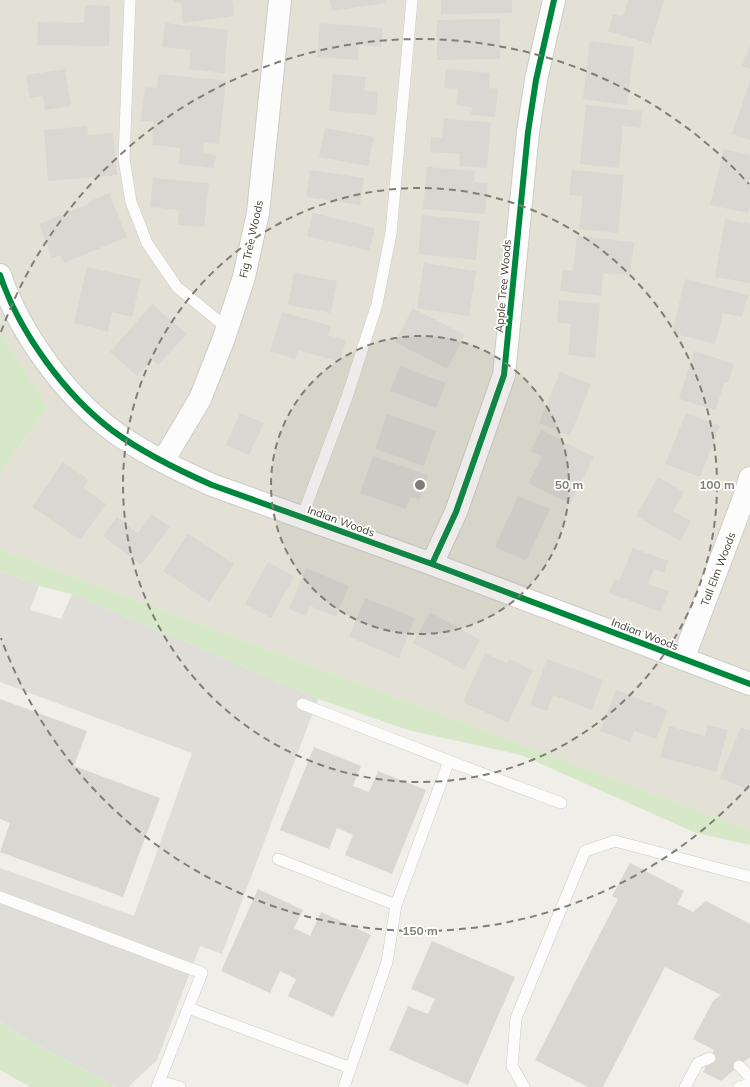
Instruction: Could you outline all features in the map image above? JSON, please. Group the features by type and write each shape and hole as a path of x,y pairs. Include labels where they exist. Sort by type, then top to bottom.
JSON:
{"street":[{"name":"Fig Tree Woods","path":"163,461 200,399 227,328 244,277 258,214 280,0"},
{"name":"Apple Tree Woods","path":"432,564 456,512 504,375 528,132 536,80 554,0"},
{"name":"Indian Woods","path":"0,276 17,314 36,347 59,377 85,405 113,431 163,461 212,484 432,564 750,684"},
{"name":"Tall Elm Woods","path":"683,659 744,498 750,478"}],"lane":[{"path":"130,0 124,159 131,202 147,243 177,287 227,328"},
{"path":"302,517 347,397 377,304 391,232 412,0"},
{"path":"302,704 561,803"},
{"path":"344,1087 387,962 396,906 449,761"},
{"path":"524,1087 512,1066 516,1018 585,851 615,841 750,877"},
{"path":"278,859 396,906"},
{"path":"0,897 202,973 158,1084 180,1087"},
{"path":"188,1008 351,1068"},
{"path":"685,1087 698,1063 710,1058"},
{"path":"739,1066 750,1077"},
{"path":"739,1087 750,1084"}],"shaded area":[{"path":"0,0 750,0 750,830 0,549 0,473 48,407 0,332"},
{"path":"0,571 39,586 30,610 61,619 72,594 318,699 222,954 200,946 157,1060 128,1087 117,1087 21,1036 0,1021 0,868 134,916 192,753 0,682"}],"green space":[{"path":"0,332 48,407 0,473"},
{"path":"0,549 750,830 750,845 696,833 521,755 408,730 318,699 72,594 39,586 0,571"},
{"path":"0,1021 21,1036 117,1087 30,1087 0,1070"}],"building":[{"path":"173,0 232,0 234,16 183,23 181,2 173,3"},
{"path":"330,0 385,0 386,3 332,11"},
{"path":"441,0 512,0 512,13 441,14"},
{"path":"628,0 664,0 651,44 608,31 613,14 623,17"},
{"path":"85,5 110,6 109,46 37,45 38,22 84,23"},
{"path":"500,19 500,59 437,60 437,20"},
{"path":"165,23 228,30 224,73 189,69 191,50 162,47"},
{"path":"320,23 383,28 381,47 359,45 358,60 317,57"},
{"path":"590,41 634,47 627,105 583,99"},
{"path":"750,46 750,69 742,66"},
{"path":"65,69 71,106 45,110 43,96 30,98 26,75"},
{"path":"446,69 490,73 489,88 498,89 495,117 471,115 472,107 456,105 458,89 444,88"},
{"path":"159,74 226,81 219,144 204,143 203,153 216,155 214,168 179,164 180,148 152,145 154,122 141,121 145,87 157,88"},
{"path":"333,74 366,77 364,91 378,92 376,115 329,111"},
{"path":"750,81 750,140 732,134"},
{"path":"586,105 642,111 640,128 623,126 619,168 580,164"},
{"path":"444,119 491,122 487,168 459,166 460,154 430,152 431,137 442,138"},
{"path":"87,126 88,135 113,133 117,175 48,181 44,130"},
{"path":"325,128 374,137 368,166 319,157"},
{"path":"724,149 750,155 750,206 748,213 710,205"},
{"path":"427,167 475,171 474,182 488,183 485,214 423,209"},
{"path":"310,170 364,178 360,205 306,197"},
{"path":"572,170 624,175 618,233 579,229 583,196 569,195"},
{"path":"153,178 209,183 204,227 178,225 179,210 150,207"},
{"path":"109,193 127,237 64,263 60,255 52,258 39,224 89,204 88,202"},
{"path":"313,213 375,228 369,251 307,236"},
{"path":"422,215 480,221 476,260 418,254"},
{"path":"725,219 750,224 750,283 715,277"},
{"path":"577,236 634,242 630,275 603,273 601,296 560,291 563,270 573,271"},
{"path":"424,263 476,271 469,316 417,308"},
{"path":"87,267 141,279 132,317 112,312 108,332 74,323"},
{"path":"294,273 337,281 331,313 288,305"},
{"path":"685,279 748,295 742,317 723,313 715,344 672,333"},
{"path":"559,300 600,304 595,358 568,355 571,324 557,323"},
{"path":"152,304 187,334 158,365 152,359 137,376 110,352"},
{"path":"413,308 465,335 447,369 395,342"},
{"path":"282,312 331,326 328,335 346,340 340,362 298,350 295,359 270,351"},
{"path":"694,351 734,364 728,383 724,382 716,410 679,399"},
{"path":"400,366 446,383 436,408 390,391"},
{"path":"560,372 591,384 570,436 539,423"},
{"path":"240,413 264,423 249,455 226,445"},
{"path":"686,413 720,426 700,477 665,464"},
{"path":"387,414 436,431 424,466 375,449"},
{"path":"541,430 594,457 570,504 528,483 542,457 531,451"},
{"path":"373,456 428,475 419,500 410,497 406,509 360,493"},
{"path":"63,462 89,480 83,488 106,504 80,540 32,507"},
{"path":"658,477 684,492 673,511 691,521 680,541 636,516"},
{"path":"518,496 550,509 526,561 495,547"},
{"path":"152,514 170,527 141,565 103,536 117,517 138,533"},
{"path":"188,534 234,564 209,602 163,571"},
{"path":"633,548 668,561 664,573 654,569 648,584 669,591 661,612 609,593 614,579 619,581"},
{"path":"268,562 294,577 271,618 245,604"},
{"path":"306,568 349,586 336,617 310,606 306,616 289,609"},
{"path":"365,598 415,618 399,658 349,637"},
{"path":"430,612 480,640 464,670 413,643"},
{"path":"485,653 507,663 509,659 533,670 508,723 463,702"},
{"path":"547,659 603,680 592,710 553,695 547,711 530,705"},
{"path":"616,690 668,710 656,739 634,731 630,742 600,731"},
{"path":"0,699 87,731 74,766 160,798 123,897 0,852 10,823 0,819"},
{"path":"708,725 728,730 716,772 660,757 669,726 705,736"},
{"path":"741,727 750,731 750,790 720,778"},
{"path":"314,747 361,766 353,786 369,792 378,771 426,790 392,874 345,855 353,835 337,828 329,849 280,830"},
{"path":"630,863 684,891 677,904 693,912 706,901 750,924 750,1057 721,1081 703,1072 714,1050 693,1039 713,1001 721,995 665,967 603,1087 588,1087 535,1060 618,899 612,896"},
{"path":"258,889 303,910 294,928 310,936 321,912 371,935 333,1017 288,996 296,979 280,971 270,993 221,971"},
{"path":"432,941 515,977 468,1085 389,1050 408,1006 428,1014 435,999 411,989"}],"cycle path":[{"path":"432,564 456,512 504,375 528,132 536,80 554,0"},
{"path":"0,275 8,297 31,340 61,381 95,416 113,431 136,447 161,461 212,485 432,564 750,684"}]}
